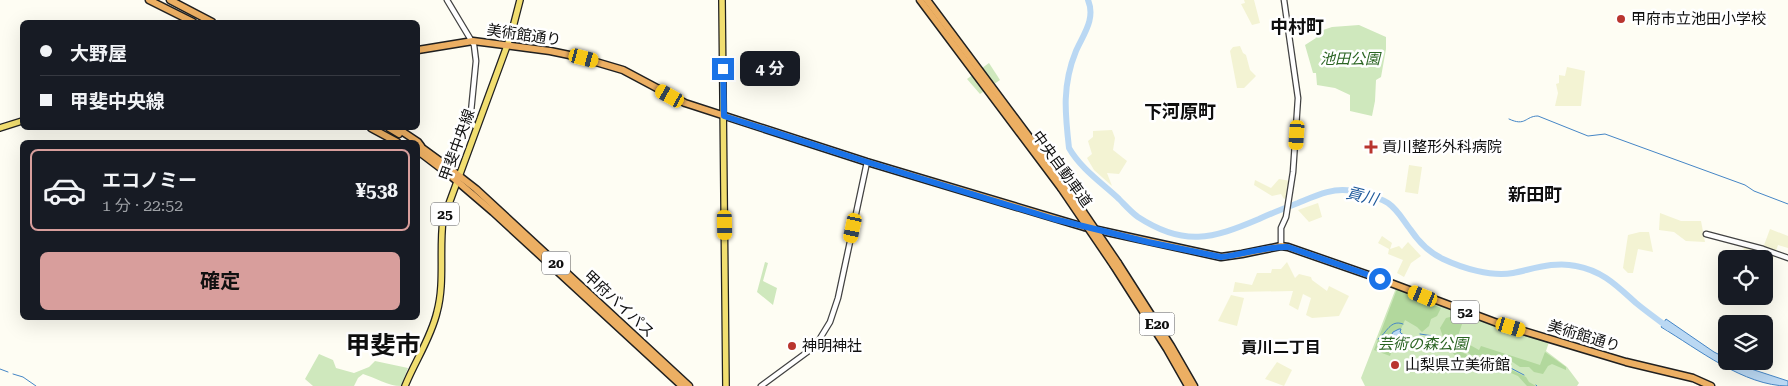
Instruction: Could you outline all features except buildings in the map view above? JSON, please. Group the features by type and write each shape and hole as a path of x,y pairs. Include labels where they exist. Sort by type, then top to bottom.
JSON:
{"highway":[{"path":"143,0 182,20"},
{"path":"149,0 194,20"},
{"path":"162,0 194,20"},
{"path":"170,0 208,20"},
{"name":"中央自動車道","path":"920,0 992,89 1063,186 1171,346 1194,386"},
{"name":"中央自動車道","path":"927,0 975,67"},
{"name":"美術館通り","path":"420,50 473,41 550,51 611,66 642,80 684,103 867,162 1084,227 1212,255 1232,256 1280,246 1297,249 1500,324 1626,362 1693,378 1711,386"},
{"path":"375,130 393,140"},
{"path":"393,130 402,140"},
{"path":"393,130 410,140"},
{"name":"甲府バイパス","path":"393,130 414,140"},
{"name":"甲府バイパス","path":"420,151 458,178 689,386"},
{"name":"甲府バイパス","path":"458,178 682,386"},
{"name":"中央自動車道","path":"1116,264 1188,386"}],"main road":[{"name":"甲斐中央線","path":"405,386 430,333 438,310 443,220 507,45 520,0"},
{"path":"722,0 726,386"},
{"path":"0,128 20,122"}],"street":[{"path":"447,0 473,41 476,61 470,122 476,128"},
{"path":"1280,246 1281,228 1288,210 1296,148 1298,91 1284,0"},
{"path":"761,386 810,350 819,340 830,322 838,298 867,162"},
{"path":"1706,234 1763,249 1788,258"}],"green space":[{"path":"1244,0 1254,0 1260,23 1252,25 1241,4 1245,3"},
{"name":"池田公園","path":"1359,25 1386,37 1381,77 1376,80 1372,116 1350,111 1350,95 1335,88 1317,85 1316,73 1313,73 1305,45 1316,38 1314,33 1332,27"},
{"path":"1240,46 1246,55 1250,70 1256,76 1244,88 1237,88 1230,51 1233,47"},
{"path":"989,63 1000,80 980,94 967,79"},
{"path":"1567,67 1585,71 1581,106 1555,106 1558,93 1556,84 1559,83 1559,75 1565,76"},
{"path":"1112,130 1115,138 1113,150 1127,161 1119,174 1107,173 1112,186 1094,170 1087,158 1092,154 1088,141 1093,137 1093,131"},
{"path":"1409,165 1422,167 1418,194 1405,192"},
{"path":"1279,179 1291,181 1289,196 1284,199 1281,194 1272,196 1254,185 1255,180 1271,188"},
{"path":"1318,203 1322,217 1309,222 1298,210"},
{"path":"1660,213 1681,221 1701,221 1705,242 1686,241 1674,232 1659,230"},
{"path":"1770,229 1788,236 1788,248 1778,245 1773,260 1773,250 1743,250 1745,244 1763,248"},
{"path":"1649,232 1653,252 1638,249 1633,273 1628,273 1623,268 1628,235"},
{"path":"1382,236 1392,243 1390,249 1399,246 1402,249 1408,242 1421,256 1411,263 1404,277 1397,273 1403,260 1388,254 1389,249 1378,243"},
{"path":"765,262 768,263 763,281 777,288 773,305 757,292"},
{"path":"1287,262 1295,278 1299,274 1311,277 1312,280 1327,291 1329,286 1349,296 1339,316 1312,318 1306,315 1311,298 1303,294 1298,310 1289,305 1293,291 1233,292 1235,282 1252,285 1257,273 1271,273 1272,269 1281,269"},
{"name":"芸術の森公園","path":"1396,288 1466,316 1549,342 1546,351 1567,367 1579,383 1577,386 1365,386 1361,378"},
{"path":"1397,289 1441,308 1437,316 1431,319 1429,326 1422,332 1405,320 1401,329 1393,332 1388,339 1388,343 1393,348 1390,356 1374,350"},
{"path":"1231,295 1244,298 1237,326 1218,321"},
{"path":"1450,317 1463,321 1457,339 1452,339 1449,345 1443,337 1440,328 1446,318"},
{"path":"1461,340 1479,350 1481,346 1540,365 1545,352 1566,367 1566,370 1552,364 1548,366 1543,374 1534,372 1529,367 1520,367 1496,355 1471,355 1462,349 1459,343"},
{"path":"1450,348 1466,354 1474,362 1486,362 1510,369 1526,377 1529,382 1536,386 1527,386 1518,376 1504,370 1502,372 1484,365 1482,369 1467,363 1455,356"},
{"path":"319,354 333,360 336,368 354,373 369,367 375,361 408,368 401,386 396,386 363,374 358,378 354,386 313,386 305,379"},
{"path":"1277,362 1292,370 1284,386 1265,379"}],"water":[{"path":"1666,319 1718,354 1718,362 1706,355 1661,327"},
{"path":"1401,329 1400,332 1402,334 1412,338 1412,342 1408,341 1407,344 1398,341 1395,348 1391,346 1389,340 1393,332"},
{"path":"1732,370 1754,370 1788,381 1788,386 1755,380"}],"waterway":[{"name":"貢川","path":"1088,0 1090,20 1076,51 1068,76 1066,111 1069,148 1086,169 1133,213 1154,227 1184,236 1212,235 1242,226 1324,193 1338,190 1352,191 1375,197 1388,203 1398,212 1425,246 1433,253 1451,262 1477,271 1495,274 1513,273 1560,264 1586,268 1602,275 1616,285 1669,328"},
{"path":"1509,119 1522,122 1538,116 1588,136 1605,134 1745,185 1754,191 1788,204"},
{"path":"1378,339 1395,323 1403,324"},
{"path":"1420,334 1433,336"},
{"path":"1474,361 1503,364 1524,375"},
{"path":"0,369 8,372"},
{"path":"13,374 23,377 36,386"}],"place":[{"name":"甲府市立池田小学校","path":"1621,19"},
{"name":"貢川整形外科病院","path":"1371,147"},
{"name":"神明神社","path":"792,346"},
{"name":"山梨県立美術館","path":"1395,365"}],"district":[{"name":"中村町","path":"1297,26"},
{"name":"下河原町","path":"1180,111"},
{"name":"新田町","path":"1535,194"},
{"name":"甲斐市","path":"383,345"},
{"name":"貢川二丁目","path":"1281,347"}],"route":[{"path":"723,69 724,116 788,137 1032,213 1084,227 1221,257 1280,246 1288,247 1380,279"}]}
